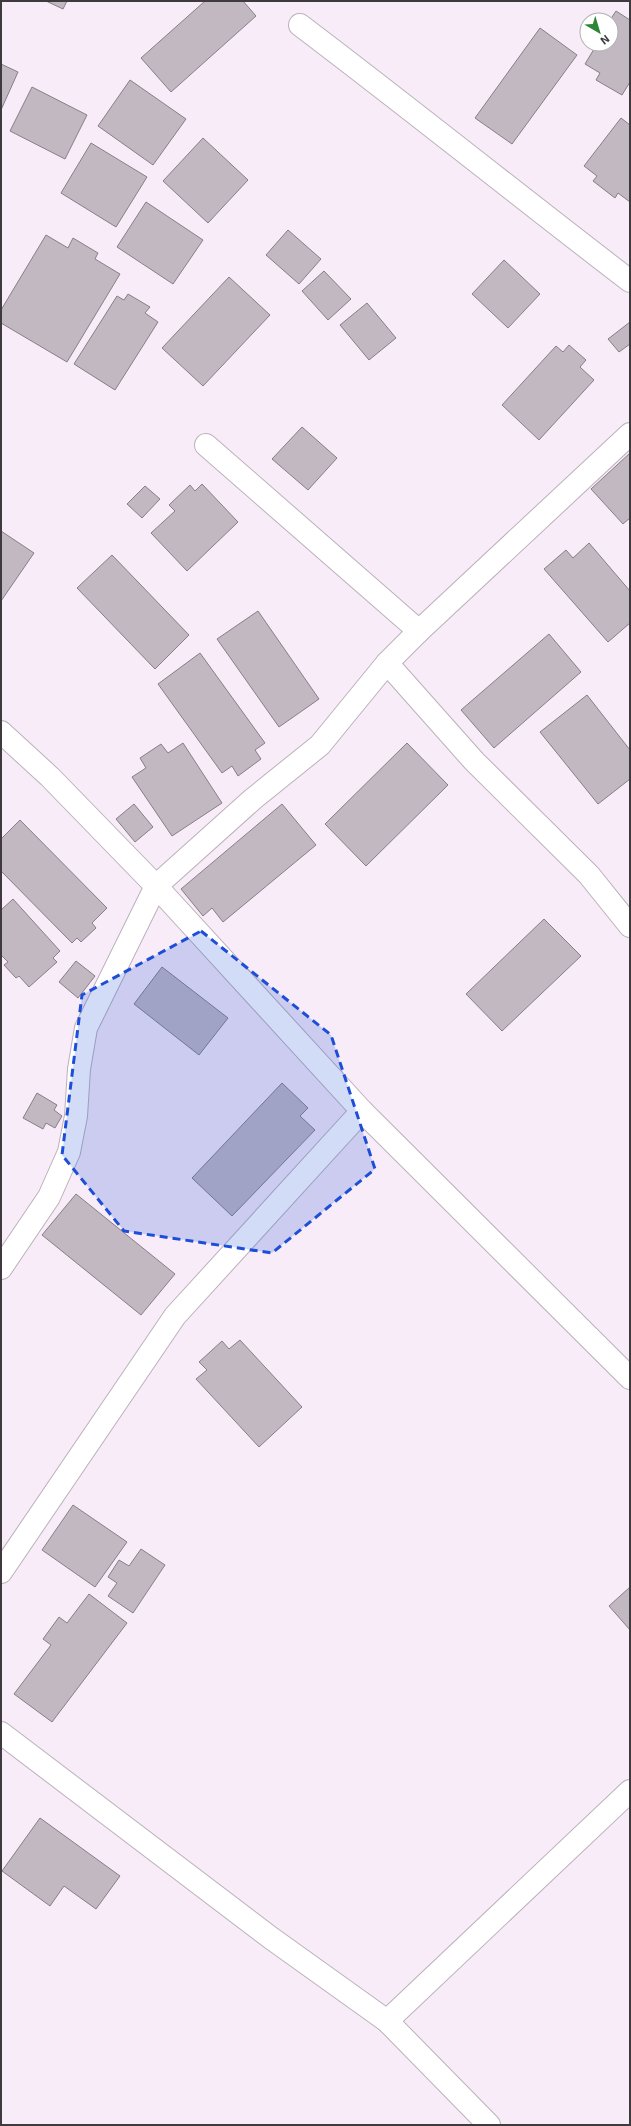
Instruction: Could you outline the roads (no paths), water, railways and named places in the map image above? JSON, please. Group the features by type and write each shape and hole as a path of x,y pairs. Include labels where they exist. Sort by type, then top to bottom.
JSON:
{"street":[{"path":"300,25 393,95 524,200 630,281"},
{"path":"1,1268 49,1197 69,1152 76,1116 79,1069 86,1028 156,886 253,799 320,746 387,664 419,631 630,434"},
{"path":"206,445 419,631"},
{"path":"387,664 474,761 589,875 630,926"},
{"path":"1,732 50,777 156,886 362,1111 630,1378"},
{"path":"1,1572 176,1316 362,1111"},
{"path":"1,1733 272,1938 387,2021 489,2125"},
{"path":"387,2021 630,1791"}]}
